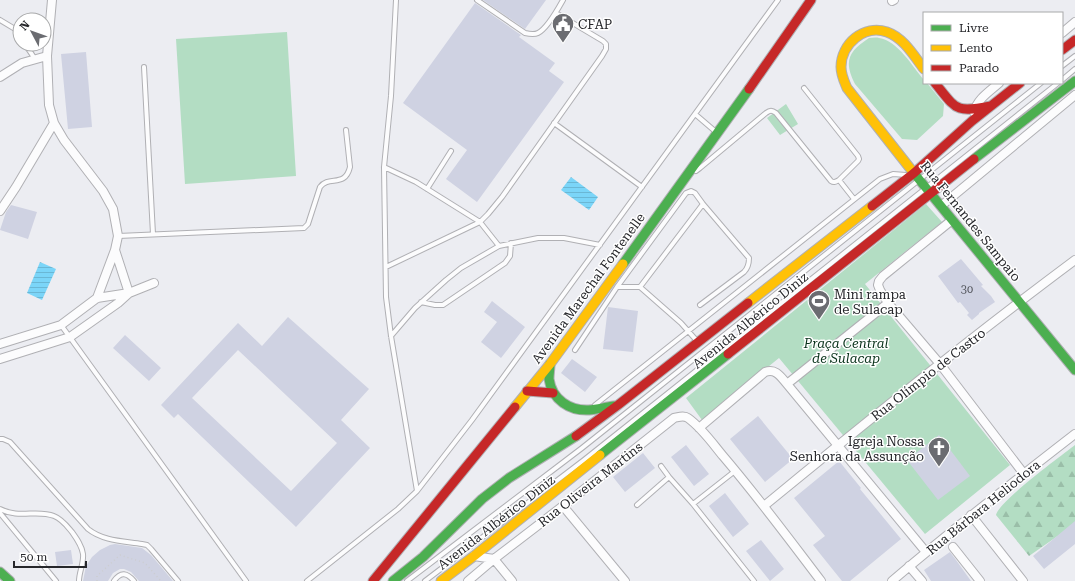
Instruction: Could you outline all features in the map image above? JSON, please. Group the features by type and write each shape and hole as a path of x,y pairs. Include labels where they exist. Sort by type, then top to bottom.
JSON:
{"main road":[{"name":"Avenida Marechal Fontenelle","path":"373,581 395,556 550,364 718,133 811,0"},
{"name":"Rua Fernandes Sampaio","path":"923,68 903,42 888,31 875,30 863,31 852,39 844,52 841,64 841,74 847,88 914,176 928,190 1075,370"},
{"path":"1063,49 1075,40"},
{"name":"Avenida Albérico Diniz","path":"441,581 928,190 1075,81"},
{"path":"936,84 950,102 956,107 975,109 991,106"},
{"name":"Avenida Albérico Diniz","path":"393,581 423,557 482,499 509,478 574,437 618,405 914,176 930,159 972,121 1019,84"},
{"path":"550,364 549,382 553,393 559,400 568,406 580,410 589,410 618,405"},
{"path":"527,391 553,393"},
{"path":"0,572 10,581"}],"street":[{"path":"52,0 47,56 48,105 54,123 64,140 103,191 114,209 118,236 115,250 97,298"},
{"path":"1063,31 1075,22"},
{"path":"0,77 22,63 47,56"},
{"path":"972,121 975,109 982,98 998,84"},
{"path":"940,206 1075,95"},
{"path":"0,210 16,188 54,123"},
{"path":"952,220 883,276 878,285 888,303 940,364 1024,474"},
{"path":"115,250 128,293"},
{"name":"Rua Olímpio de Castro","path":"764,506 940,364 1075,260"},
{"path":"0,344 61,325 97,298 128,293 154,283"},
{"path":"0,359 70,337 118,303 128,293"},
{"path":"787,384 888,303"},
{"path":"821,581 764,506 699,428 770,370 779,375 787,384 926,552"},
{"name":"Rua Oliveira Martins","path":"468,581 494,558 563,506 674,418 681,416 687,417 699,428"},
{"name":"Rua Bárbara Heliodora","path":"892,581 926,552 1075,434"},
{"path":"563,506 625,581"},
{"path":"971,516 1023,581"},
{"path":"953,547 980,581"},
{"path":"474,556 494,558 512,581"},
{"path":"909,566 922,581"}],"lane":[{"path":"396,0 391,96 384,167 386,297 391,336 418,491"},
{"path":"477,0 525,33 531,35 538,33 543,29 556,13 563,0"},
{"path":"307,581 398,509 418,491 472,420 778,0"},
{"path":"386,267 480,222 502,196 602,56 606,49 606,44 603,41 556,13"},
{"path":"0,20 12,27"},
{"path":"31,52 35,59"},
{"path":"1063,65 1075,56"},
{"path":"144,67 153,234"},
{"path":"1063,79 1075,69"},
{"path":"407,581 582,448 914,176 1040,84"},
{"path":"425,581 584,460 928,190 1057,84"},
{"path":"689,172 700,168 769,111 773,111 831,180 833,182 838,180 858,161 858,156 804,88"},
{"path":"695,114 718,133"},
{"path":"554,123 642,188"},
{"path":"118,236 304,228 308,224 322,184 325,182 340,180 349,173 350,167 346,130"},
{"path":"427,189 451,151"},
{"path":"384,167 416,182 480,222 499,246"},
{"path":"589,410 880,178 892,174 914,176"},
{"path":"838,180 854,199"},
{"path":"574,350 617,287 686,193 691,191 695,193 748,258 749,263 744,272 700,305"},
{"path":"640,287 703,204"},
{"path":"391,336 421,302 455,273 499,246 538,238 564,238 600,245"},
{"path":"421,302 443,305 505,263 510,256 511,243"},
{"path":"617,287 640,287 681,323 698,342"},
{"path":"61,325 246,581"},
{"path":"0,439 10,442 88,530 101,537 147,545 178,581"},
{"path":"661,466 754,581"},
{"path":"693,504 736,471"},
{"path":"637,505 669,477"},
{"path":"0,508 15,514 45,514 54,516 62,521 77,539 83,552 79,581"},
{"path":"0,513 56,581"},
{"path":"114,581 121,574 124,574 128,575 134,581"}],"path":[{"path":"98,581 96,576 120,555 145,563 160,581"}],"green space":[{"path":"287,32 296,176 185,184 176,39"},
{"path":"869,38 878,38 886,40 892,44 909,61 923,79 923,84 928,84 944,104 943,116 917,140 902,139 855,84 849,69 850,57 862,43"},
{"path":"786,104 798,124 780,135 767,118"},
{"name":"Praça Central de Sulacap","path":"926,204 942,222 865,284 1010,465 925,534 779,358 702,420 686,398"},
{"path":"1075,445 1075,524 1029,556 996,515 1000,508 1019,490"}],"water":[{"path":"571,177 598,197 589,210 561,190"},
{"path":"40,262 56,269 42,300 27,293"}],"building":[{"path":"483,0 546,0 525,29"},
{"path":"475,3 521,35 519,37 555,63 549,71 564,82 477,202 446,179 467,150 403,103"},
{"path":"86,52 92,127 68,129 61,54"},
{"path":"11,205 37,212 28,239 0,230 6,212"},
{"path":"961,259 995,302 972,320 967,315 969,313 960,302 958,303 938,276"},
{"path":"492,301 525,327 501,358 481,342 497,322 484,312"},
{"path":"608,307 638,311 633,352 603,349"},
{"path":"288,317 369,389 341,420 370,448 296,527 178,414 174,418 161,405 238,323 262,346","holes":["238,350 337,443 291,491 192,398"]},
{"path":"125,335 161,368 149,381 113,348"},
{"path":"572,359 597,377 585,392 561,373"},
{"path":"758,416 793,459 765,482 730,439"},
{"name":"Igreja Nossa Senhora da Assunção","path":"939,435 970,476 938,500 907,460"},
{"path":"686,445 709,474 694,486 671,457"},
{"path":"643,453 655,468 625,492 613,477"},
{"path":"839,461 901,539 850,581 842,581 813,545 825,536 794,498"},
{"path":"725,493 749,524 733,537 709,506"},
{"path":"1075,521 1075,544 1044,569 1033,556"},
{"path":"761,540 784,569 770,581 746,551"},
{"path":"115,544 142,548 151,555 173,581 139,581 131,572 120,569 113,573 108,581 83,581 86,566 92,557 100,550"},
{"path":"71,550 73,564 57,566 55,552"},
{"path":"950,552 971,581 931,581 924,570"}],"traffic: fast":[{"path":"974,159 1075,81"},
{"path":"623,264 749,89"},
{"path":"913,172 1075,370"},
{"path":"600,455 728,354"},
{"path":"550,364 549,379 551,386 554,393 563,403 575,409 582,410 614,406"},
{"path":"393,581 423,557 482,499 509,478 576,436"},
{"path":"0,572 10,581"}],"traffic: slow":[{"path":"913,172 847,88 842,75 841,67 842,59 849,44 862,33 878,30 887,32 899,38 923,68"},
{"path":"748,303 872,206"},
{"path":"515,407 550,364 623,264"},
{"path":"441,581 600,455"}],"traffic: jam":[{"path":"749,89 811,0"},
{"path":"1063,49 1075,40"},
{"path":"936,84 953,104 963,109 991,106"},
{"path":"872,206 914,173 972,121 1019,84"},
{"path":"728,354 974,159"},
{"path":"576,436 748,303"},
{"path":"527,391 553,393"},
{"path":"373,581 515,407"}],"place":[{"name":"CFAP","path":"563,44"},
{"name":"Mini rampa de Sulacap","path":"819,320"},
{"name":"Igreja Nossa Senhora da Assunção","path":"939,468"}]}
